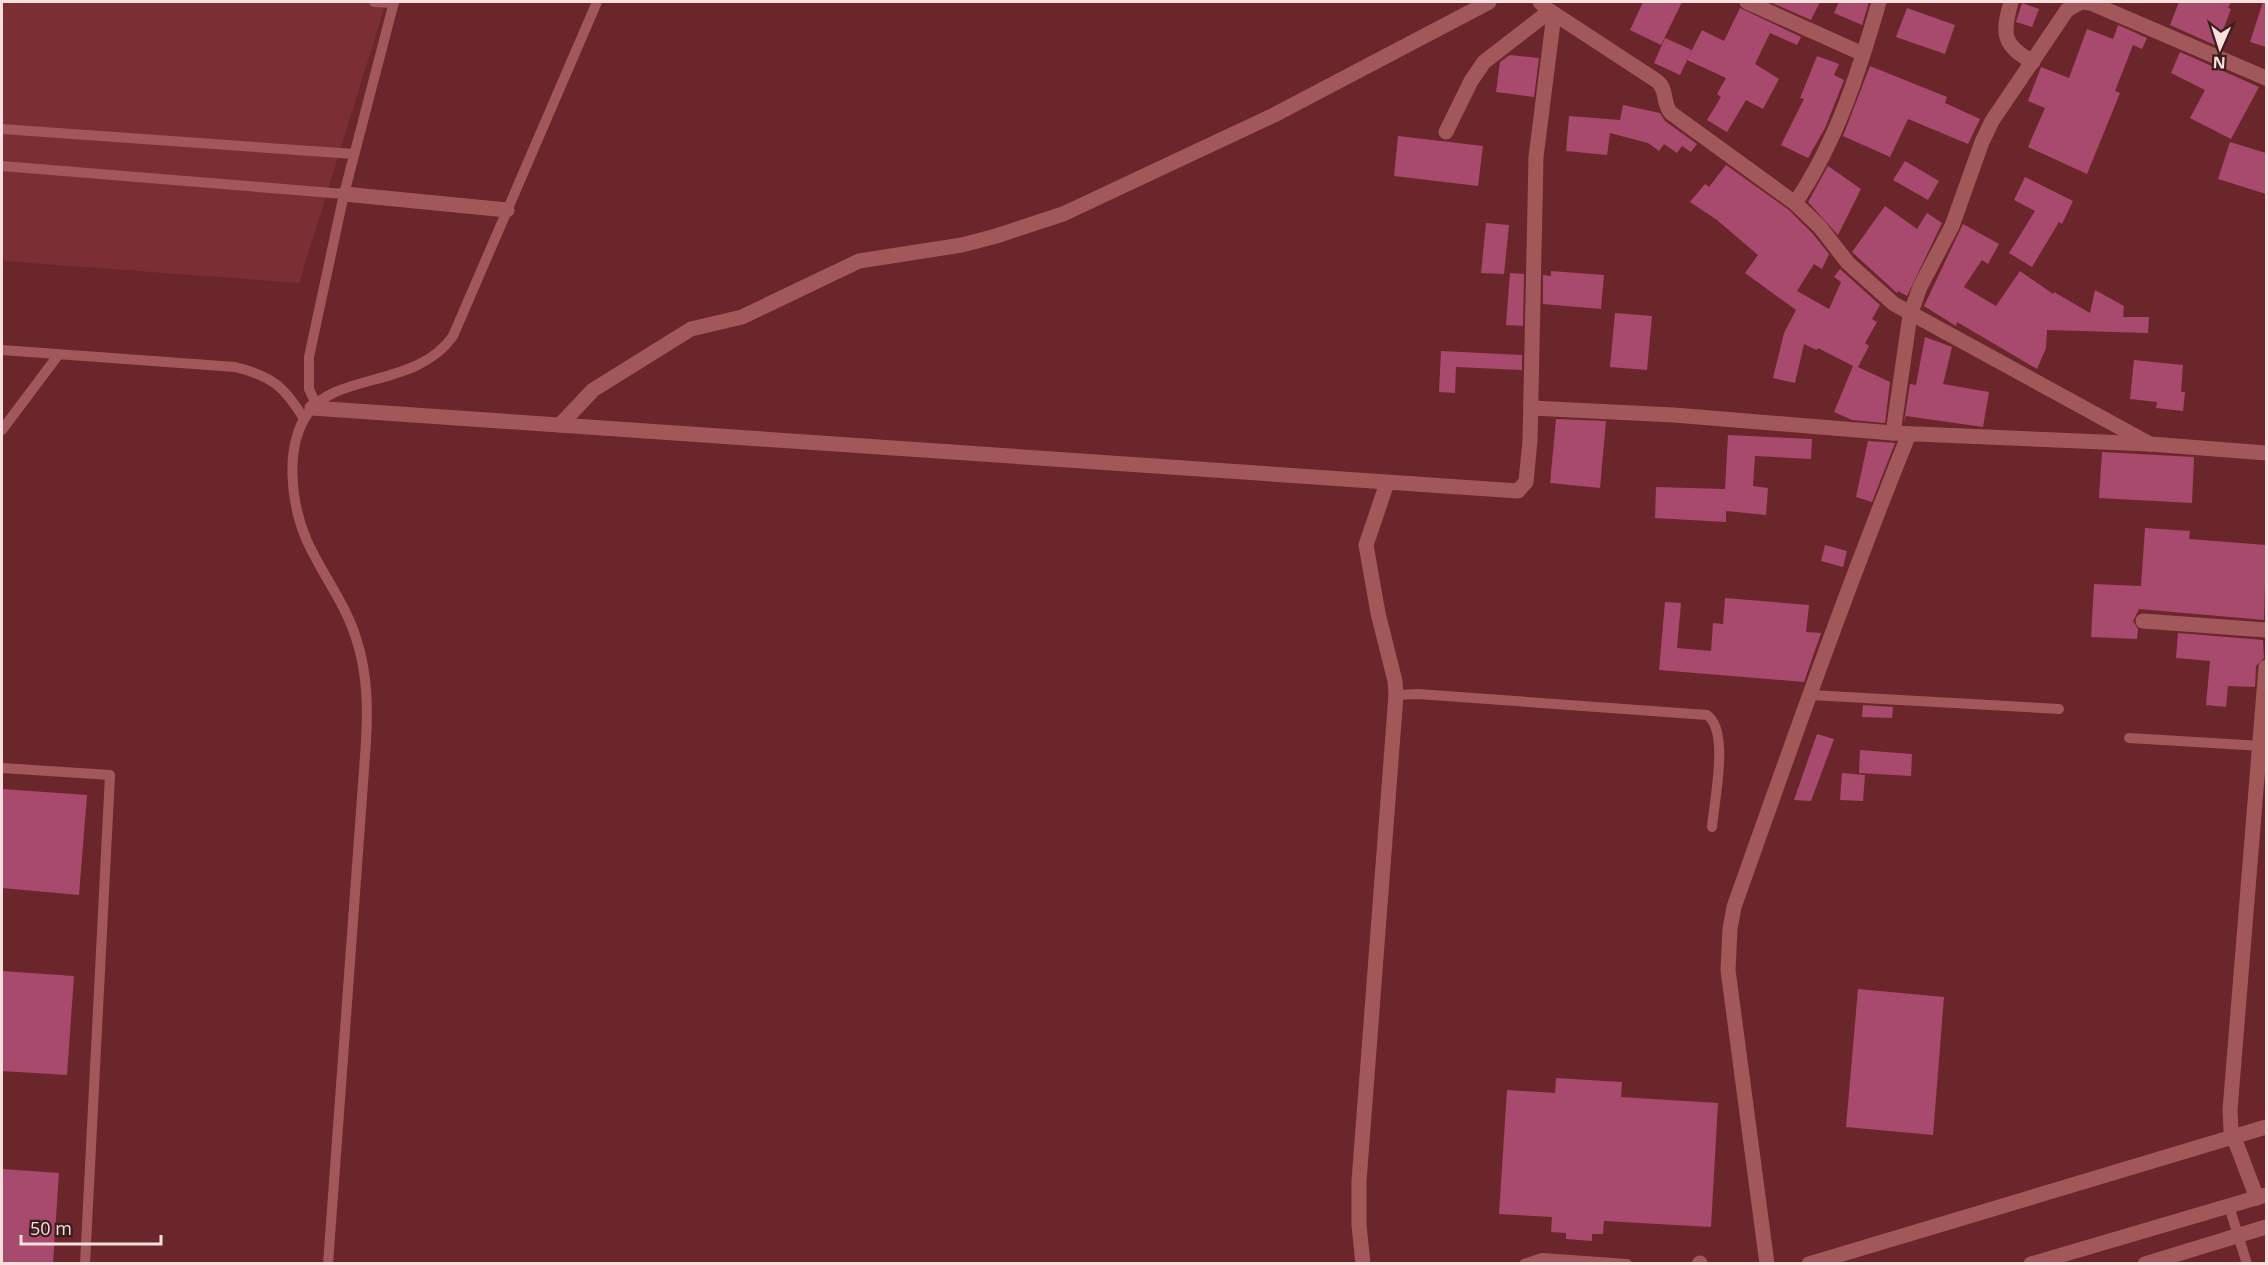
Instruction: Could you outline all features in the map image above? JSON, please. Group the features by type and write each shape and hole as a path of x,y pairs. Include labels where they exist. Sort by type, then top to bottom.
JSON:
{"street":[{"path":"560,425 593,390 691,329 742,316 859,261 962,245 1063,214 1275,115 1489,2"},
{"path":"1747,2 1863,54"},
{"path":"1795,203 1811,179 1833,137 1879,2"},
{"path":"2011,2 2005,25 2007,39 2016,53 2033,62"},
{"path":"1893,433 1910,315 1920,287 1952,226 1987,132 2067,10 2081,2 2091,3 2266,78"},
{"path":"311,411 560,425 1387,483 1522,489 1528,473 1532,408 1536,157 1548,9"},
{"path":"1446,132 1471,81 1484,62 1548,9"},
{"path":"1548,9 1657,81 1665,91 1666,106 1671,113 1795,203 1820,227 1848,263 1894,304 1910,315 2095,412 2150,444"},
{"path":"344,194 507,210"},
{"path":"1532,408 1674,415 1909,434 2150,444 2266,453"},
{"path":"1767,1263 1745,1109 1728,951 1734,908 1812,695 1851,580 1909,434"},
{"path":"1363,1263 1359,1225 1359,1181 1396,696 1366,556 1368,534 1387,483"},
{"path":"2142,621 2266,630"},
{"path":"2031,1263 2262,1196 2235,1137 2230,1110 2264,746 2266,667"},
{"path":"1809,1263 2266,1127"},
{"path":"2145,1263 2266,1227"}],"lane":[{"path":"311,411 309,357 344,194 394,2 375,2"},
{"path":"328,1263 366,756 367,690 356,636 300,524 293,471 294,445 311,411 338,392 404,372 436,356 445,348 453,336 597,2"},
{"path":"2,129 354,154"},
{"path":"2,166 344,194"},
{"path":"2,350 235,367 254,371 271,379 311,411"},
{"path":"2,430 59,354"},
{"path":"1396,696 1418,694 1707,715 1717,725 1719,748 1712,827"},
{"path":"1812,695 2059,709"},
{"path":"2129,738 2264,746"},
{"path":"2,768 110,775 85,1263"},
{"path":"2229,1206 2247,1263"},
{"path":"1524,1263 1542,1258 1627,1263"}],"shaded area":[{"path":"2,2 386,2 299,283 2,261"}],"building":[{"path":"1643,2 1682,2 1661,45 1630,30"},
{"path":"1770,2 1820,2 1811,20"},
{"path":"1839,2 1869,2 1862,25 1834,13"},
{"path":"2179,2 2231,2 2228,8 2231,9 2217,46 2170,25"},
{"path":"2263,2 2266,2 2266,47 2250,42"},
{"path":"2022,3 2039,9 2032,27 2016,22"},
{"path":"1740,8 1801,37 1797,45 1770,33 1755,64 1779,79 1763,109 1746,100 1727,132 1707,120 1721,97 1717,94 1726,78 1687,60 1702,30 1724,41"},
{"path":"1907,8 1955,25 1945,54 1896,37"},
{"path":"2118,25 2147,38 2142,49 2133,45 2115,91 2120,93 2087,174 2028,147 2045,108 2028,101 2041,67 2069,78 2087,29 2113,39"},
{"path":"1665,38 1692,50 1680,75 1654,63"},
{"path":"2180,52 2259,87 2231,139 2190,118 2205,90 2171,73"},
{"path":"1510,55 1539,58 1534,97 1496,92 1500,62"},
{"path":"1817,56 1839,64 1834,75 1844,80 1825,128 1808,158 1781,145 1804,99 1800,98"},
{"path":"1870,66 1947,97 1945,103 1980,119 1968,144 1908,119 1890,157 1843,136"},
{"path":"1623,105 1660,113 1665,121 1697,144 1691,152 1682,146 1677,153 1664,144 1659,151 1648,143 1610,133 1607,155 1566,151 1569,116 1620,120"},
{"path":"1398,136 1483,146 1478,186 1394,176"},
{"path":"2230,142 2266,153 2266,194 2218,179"},
{"path":"1905,161 1939,181 1928,200 1893,180"},
{"path":"1726,165 1789,210 1829,254 1822,269 1814,264 1797,291 1829,309 1841,282 1834,277 1840,269 1880,305 1872,319 1877,322 1865,343 1869,346 1858,367 1890,382 1885,423 1852,420 1834,412 1853,366 1818,348 1817,350 1804,344 1795,383 1773,378 1784,333 1796,310 1745,273 1758,255 1717,220 1690,202 1705,184 1709,187"},
{"path":"1828,166 1861,189 1838,235 1808,202"},
{"path":"2025,177 2073,201 2062,224 2059,222 2032,267 2009,253 2035,211 2014,200"},
{"path":"1885,206 1917,229 1927,213 1942,223 1907,296 1898,291 1897,293 1852,252"},
{"path":"1486,223 1509,225 1504,274 1481,273"},
{"path":"1963,224 1999,244 1988,264 1982,260 1964,287 1996,306 2020,271 2053,294 2054,292 2090,313 2095,290 2124,306 2123,317 2149,317 2148,333 2047,330 2046,348 2037,369 1957,322 1956,326 1924,306"},
{"path":"1551,271 1604,275 1601,309 1543,304 1543,275 1551,276"},
{"path":"1510,273 1524,274 1523,326 1506,325"},
{"path":"1615,313 1652,316 1647,370 1610,367"},
{"path":"1925,337 1952,347 1943,384 1989,392 1983,427 1906,416 1904,422 1910,384 1916,385"},
{"path":"1441,351 1522,355 1522,370 1456,367 1455,393 1439,392"},
{"path":"2134,360 2183,365 2181,392 2185,392 2183,411 2156,408 2157,402 2130,399"},
{"path":"1556,419 1606,421 1600,488 1550,483"},
{"path":"1728,435 1812,439 1811,459 1755,456 1753,486 1768,488 1766,515 1726,511 1726,522 1655,518 1656,487 1725,489"},
{"path":"1868,441 1895,443 1872,502 1856,497"},
{"path":"2102,452 2194,457 2192,503 2099,498"},
{"path":"2145,528 2190,531 2189,539 2266,545 2264,620 2139,609 2133,621 2138,629 2137,639 2091,637 2094,584 2141,586"},
{"path":"1825,545 1847,551 1843,567 1821,561"},
{"path":"1725,598 1809,605 1806,632 1821,633 1804,682 1659,670 1665,602 1681,603 1677,648 1711,651 1713,623 1723,624"},
{"path":"2178,633 2263,640 2264,658 2256,666 2255,687 2228,686 2226,707 2206,705 2210,661 2176,658"},
{"path":"1863,705 1893,707 1892,718 1862,717"},
{"path":"1817,734 1834,739 1811,801 1794,800"},
{"path":"1860,750 1912,754 1911,776 1859,773"},
{"path":"1842,773 1865,775 1863,801 1840,800"},
{"path":"2,789 87,795 79,895 2,888"},
{"path":"2,971 74,976 67,1075 2,1071"},
{"path":"1858,989 1944,997 1933,1135 1846,1127"},
{"path":"1556,1078 1622,1082 1621,1097 1718,1103 1711,1227 1604,1221 1603,1234 1592,1234 1592,1241 1566,1239 1566,1233 1551,1232 1552,1217 1499,1214 1507,1090 1555,1093"},
{"path":"2,1169 59,1173 53,1263 2,1263"}]}
